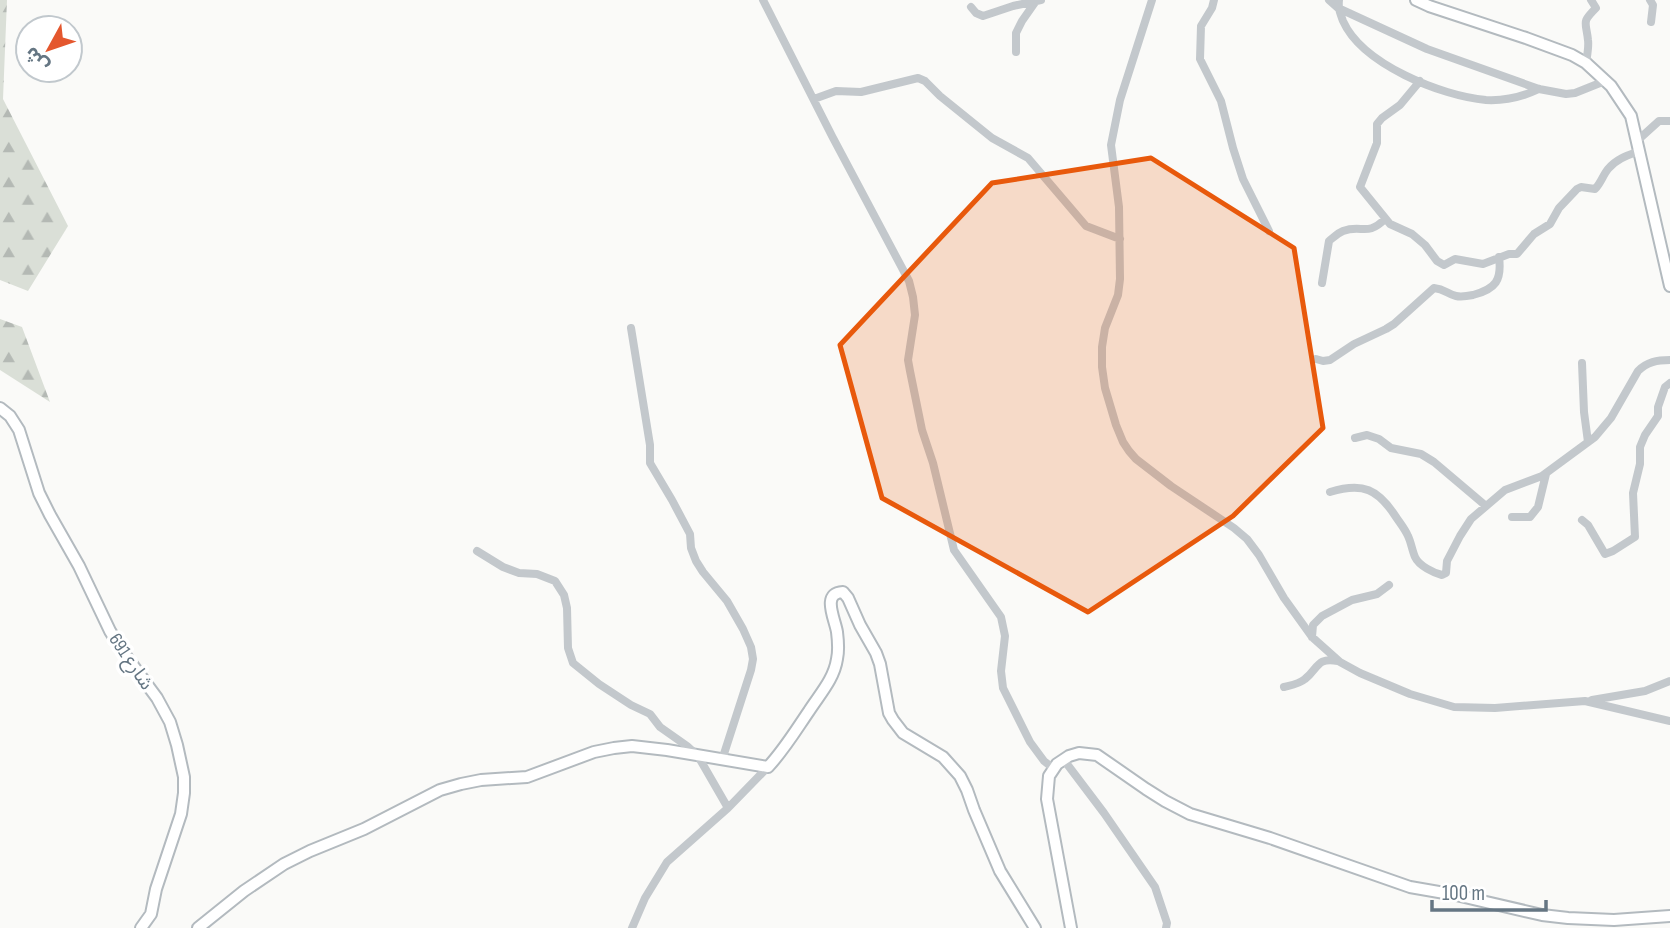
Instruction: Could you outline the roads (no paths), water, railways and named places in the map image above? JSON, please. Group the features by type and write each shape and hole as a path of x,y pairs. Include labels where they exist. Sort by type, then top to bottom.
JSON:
{"street":[{"path":"763,0 909,281 915,315 908,359 909,371 954,550 1001,617 1005,636 1001,671 1003,688 1030,742 1044,761 1054,769"},
{"path":"971,7 983,16 1039,0"},
{"path":"1016,52 1016,33 1039,0"},
{"path":"1152,0 1120,100 1111,145 1119,206 1118,295 1105,328 1102,347 1105,388 1123,442 1136,459 1153,473 1247,539 1312,636 1340,662 1360,673 1410,694 1454,707 1495,708 1585,701 1645,691 1670,681"},
{"path":"1214,0 1201,26 1200,59 1222,101 1243,179 1269,231"},
{"path":"1329,0 1427,49 1539,89 1575,93 1605,81"},
{"path":"1416,0 1572,55 1586,63 1623,101 1631,116 1639,145 1666,253 1670,286"},
{"path":"1591,0 1596,8"},
{"path":"1650,0 1653,5 1651,22"},
{"path":"1586,63 1589,41 1585,19 1602,1"},
{"path":"1338,4 1347,29 1358,43 1384,63 1420,81 1461,96 1486,100 1516,98 1539,89"},
{"path":"814,99 836,91 861,92 918,78 925,81 992,138 1028,158 1086,226 1120,239"},
{"path":"1420,81 1400,105 1377,124 1377,143 1360,183 1361,191 1390,224 1412,234 1439,264 1444,265 1455,259 1483,264 1499,257 1517,254 1534,234 1550,224 1559,208 1578,188 1595,189 1608,169 1639,145 1659,121 1670,121"},
{"path":"1322,283 1329,241 1346,230 1373,229 1385,219"},
{"path":"1317,359 1330,360 1354,344 1394,324 1434,288 1444,289 1457,297 1469,296 1493,287 1499,278 1499,257"},
{"path":"631,328 650,445 650,463 690,534 696,561 727,601 751,647 751,670 722,760"},
{"path":"1330,492 1350,488 1373,491 1390,508 1407,534 1415,558 1443,575 1446,573 1447,561 1465,527 1486,506 1513,486 1546,474 1595,437 1611,418 1643,365 1670,360"},
{"path":"1582,363 1588,442"},
{"path":"1582,520 1588,524 1605,554 1635,537 1633,493 1640,464 1640,447 1658,416 1664,387 1670,383"},
{"name":"شارع 691","path":"0,408 10,416 19,430 39,493 50,515 79,566 110,631 157,698 170,722 177,745 184,777 181,814 156,889 151,914 141,928"},
{"path":"1355,438 1367,435 1379,439 1391,448 1421,454 1434,461 1486,506"},
{"path":"1512,517 1530,517 1538,507 1546,474"},
{"path":"477,551 503,567 519,573 537,574 555,580 564,595 567,608 568,648 573,663 599,684 650,714 660,727 698,756 728,808"},
{"path":"1312,636 1314,625 1322,616 1352,600 1377,594 1389,585"},
{"path":"632,928 649,891 667,862 728,808 781,753 835,670 837,631 830,606 831,598 836,593 843,592 876,653 889,713 903,733 943,757 960,776 1000,871 1035,928"},
{"path":"1284,687 1301,682 1323,660 1340,662"},
{"path":"1585,701 1670,722"},
{"path":"198,928 244,891 284,864 364,829 440,790 481,780 527,777 578,758 632,746 768,767"},
{"path":"1071,928 1047,799 1049,776 1064,760 1079,753 1097,755 1165,801 1190,814 1270,838 1410,887 1568,918 1614,920 1670,916"},
{"path":"1064,760 1156,887 1167,923 1166,928"}]}
